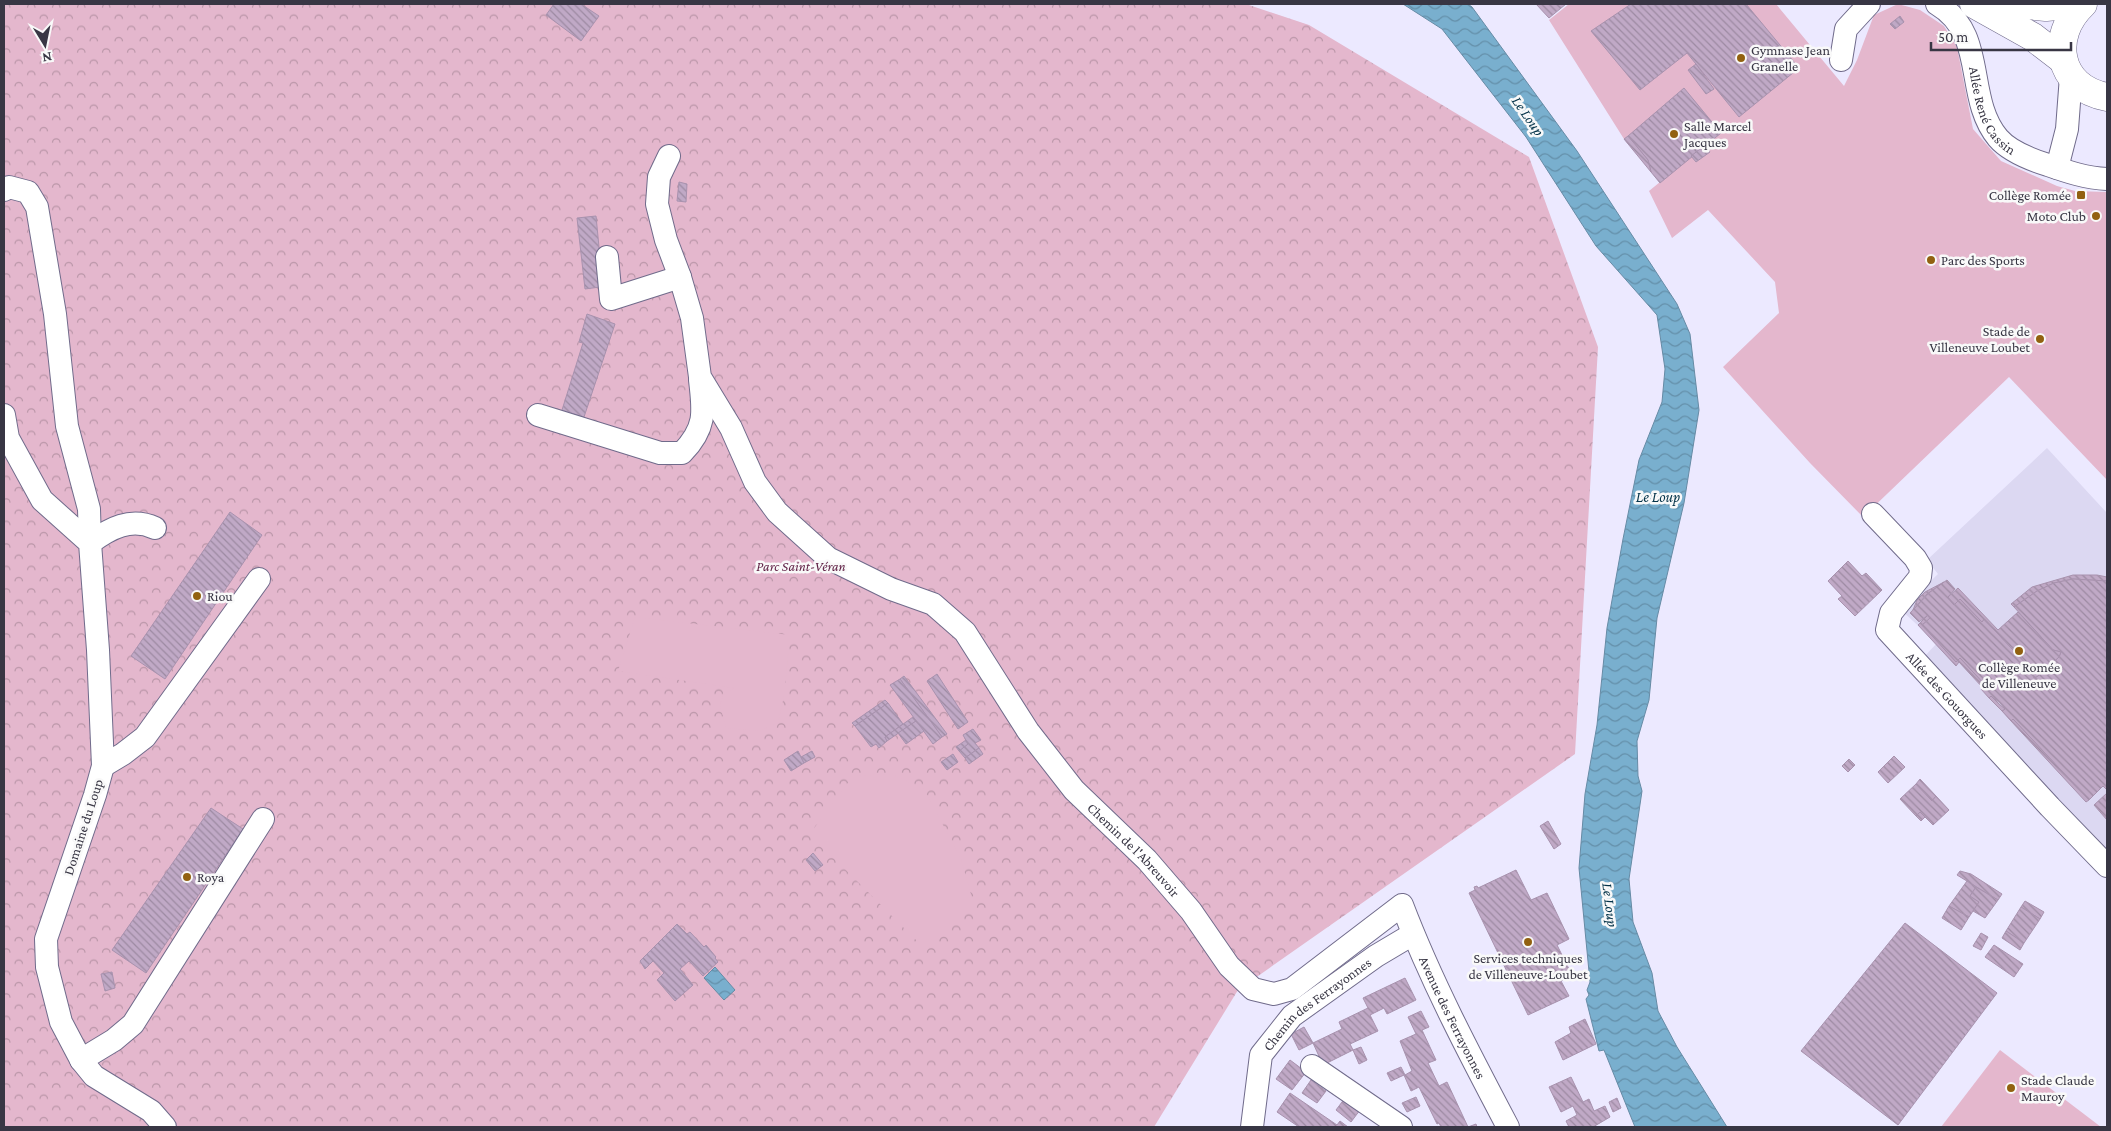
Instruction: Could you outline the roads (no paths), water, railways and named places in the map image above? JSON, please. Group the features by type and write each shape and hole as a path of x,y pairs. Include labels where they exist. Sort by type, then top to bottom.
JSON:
{"main road":[{"path":"1974,4 2032,37 2067,68 2083,88 2102,96"},
{"path":"2018,4 2046,7 2077,4"},
{"path":"2067,68 2061,44 2064,29 2072,14 2083,4"}],"street":[{"path":"1841,60 1846,30 1868,4"},
{"name":"Allée René Cassin","path":"1937,4 1948,11 1966,34 1974,60 1981,102 1986,116 1999,139 2028,159 2088,178 2107,179"},
{"path":"2057,168 2067,129 2067,68"},
{"path":"2067,129 2102,96"},
{"path":"538,415 660,453 682,453 696,438 704,411 692,318 680,277 666,240 657,204 659,177 669,156"},
{"name":"Domaine du Loup","path":"4,190 9,187 28,192 37,207 55,314 67,426 89,509 98,650 102,766 95,795 46,940 47,967 53,997 61,1022 81,1060 94,1076 151,1112 165,1127"},
{"path":"607,257 611,299 680,277"},
{"name":"Chemin de l'Abreuvoir","path":"700,377 731,428 755,482 777,512 828,558 891,590 933,604 965,632 1028,731 1068,782 1147,860 1191,911 1229,966 1253,989 1274,994 1292,989 1402,905"},
{"path":"4,416 8,438 42,500 90,543 107,530 121,525 143,522 155,528"},
{"name":"Allée des Gouorgues","path":"1873,514 1915,558 1921,568 1920,577 1891,613 1887,630 2107,866"},
{"path":"102,766 123,754 145,737 259,579"},
{"path":"81,1060 114,1040 133,1024 263,819"},
{"name":"Avenue des Ferrayonnes","path":"1402,905 1413,934 1476,1067 1508,1127"},
{"name":"Chemin des Ferrayonnes","path":"1252,1127 1261,1055 1292,1016 1376,956 1413,934"},
{"path":"1312,1066 1401,1127"}],"water":[{"name":"Le Loup","path":"1403,4 1468,4 1472,7 1577,151 1677,304 1690,334 1699,410 1684,503 1657,618 1649,700 1637,741 1638,776 1642,791 1629,879 1633,922 1652,973 1658,1011 1677,1047 1727,1127 1635,1127 1604,1050 1599,1051 1586,999 1589,995 1587,990 1590,982 1579,868 1585,794 1597,725 1607,628 1623,539 1639,460 1662,402 1665,369 1657,315 1596,246 1526,137 1442,29"},
{"path":"715,967 735,990 724,1000 704,978"}],"place":[{"name":"Gymnase Jean Granelle","path":"1741,58"},
{"name":"Salle Marcel Jacques","path":"1674,134"},
{"name":"Collège Romée","path":"2081,195"},
{"name":"Moto Club","path":"2096,216"},
{"name":"Parc des Sports","path":"1931,260"},
{"name":"Stade de Villeneuve Loubet","path":"2040,339"},
{"name":"Riou","path":"197,596"},
{"name":"Collège Romée de Villeneuve","path":"2019,651"},
{"name":"Roya","path":"187,877"},
{"name":"Services techniques de Villeneuve-Loubet","path":"1528,942"},
{"name":"Stade Claude Mauroy","path":"2011,1088"}],"park label":[{"name":"Parc Saint-Véran","path":"801,566"}]}
